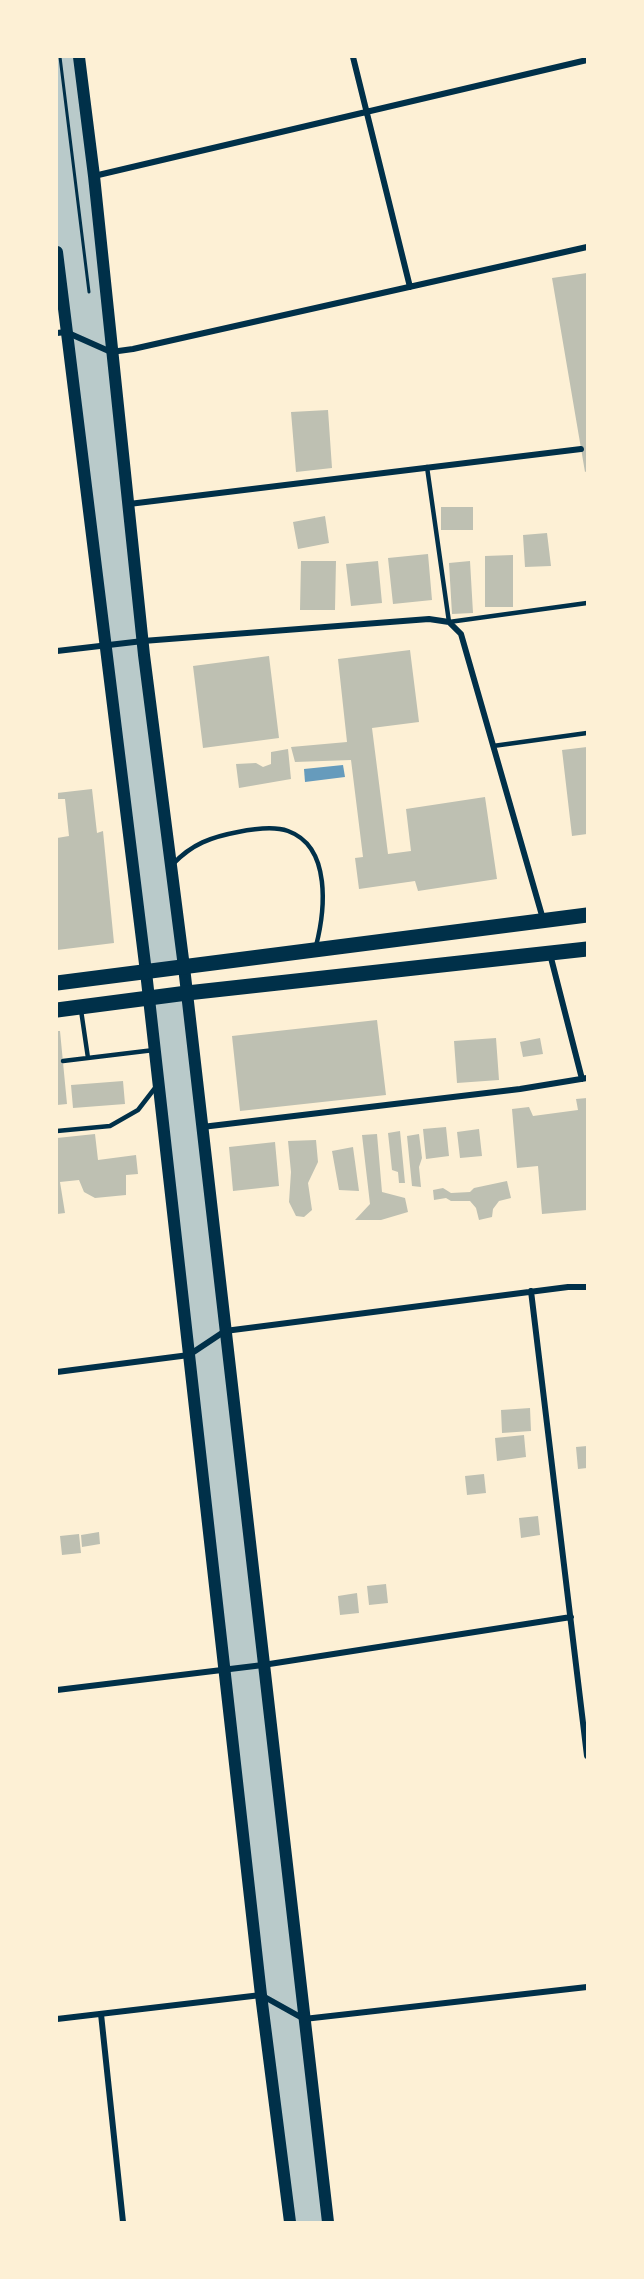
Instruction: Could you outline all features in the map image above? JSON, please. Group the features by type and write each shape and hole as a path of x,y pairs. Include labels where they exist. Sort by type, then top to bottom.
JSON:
{"main road":[{"path":"79,57 94,176 127,504 184,966 328,2222"},
{"path":"57,252 61,332 107,645 147,972 261,1995 290,2222"},
{"path":"57,983 587,915"},
{"path":"57,1010 187,993 587,949"}],"street":[{"path":"353,57 410,287"},
{"path":"94,176 587,60"},
{"path":"61,332 111,352 133,349 587,247"},
{"path":"127,504 581,449"},
{"path":"57,651 143,641 429,619 449,622 461,634 543,920"},
{"path":"202,1127 520,1089 584,1079 550,953"},
{"path":"57,1372 189,1355 225,1331 531,1291 587,1287"},
{"path":"531,1291 587,1756"},
{"path":"57,1690 263,1665 571,1617"},
{"path":"57,2019 261,1995 303,2019 587,1987"},
{"path":"101,2014 123,2222"}],"lane":[{"path":"427,467 449,622 587,603"},
{"path":"493,746 587,733"},
{"path":"171,866 186,850 216,836 256,828 287,830 304,839 314,852 323,882 323,917 316,949"},
{"path":"80,1007 88,1058"},
{"path":"63,1061 154,1050"},
{"path":"57,1131 110,1126 138,1110 159,1084"}],"shaded area":[{"path":"57,57 79,57 184,967 146,972 57,252"},
{"path":"187,993 328,2222 290,2222 149,998"}],"water":[{"path":"343,765 345,777 305,782 304,769"}],"building":[{"path":"587,273 587,471 585,472 552,278"},
{"path":"328,410 332,468 296,472 291,412"},
{"path":"441,507 473,507 473,530 441,530"},
{"path":"325,516 329,543 298,549 293,522"},
{"path":"547,533 551,566 525,567 523,535"},
{"path":"428,554 432,600 393,604 388,558"},
{"path":"513,555 513,607 485,607 485,556"},
{"path":"301,561 336,561 335,610 300,610"},
{"path":"378,561 382,603 351,606 346,564"},
{"path":"470,561 473,613 452,614 449,563"},
{"path":"410,650 419,722 372,728 388,854 411,851 406,809 485,797 497,879 418,891 415,881 359,889 355,858 363,857 351,760 295,762 291,747 347,742 338,659"},
{"path":"269,656 279,738 203,748 193,666"},
{"path":"587,747 587,834 572,836 562,750"},
{"path":"288,749 291,779 239,788 236,764 256,763 263,767 271,764 271,752"},
{"path":"92,789 97,833 103,831 114,943 57,950 57,838 69,836 65,799 57,799 57,793"},
{"path":"377,1020 386,1095 240,1111 232,1036"},
{"path":"57,1031 60,1031 67,1104 57,1105"},
{"path":"496,1038 499,1080 457,1083 454,1041"},
{"path":"540,1038 543,1054 523,1057 520,1042"},
{"path":"123,1081 125,1104 73,1108 71,1085"},
{"path":"587,1098 587,1210 542,1214 538,1166 517,1168 512,1109 529,1107 533,1116 578,1110 576,1099"},
{"path":"446,1127 449,1156 426,1159 423,1129"},
{"path":"479,1129 482,1156 460,1158 457,1132"},
{"path":"400,1131 405,1183 399,1183 398,1172 392,1170 388,1133"},
{"path":"95,1134 98,1160 136,1155 138,1174 126,1175 126,1195 95,1198 84,1192 79,1180 60,1182 65,1213 57,1214 57,1138"},
{"path":"377,1134 382,1192 405,1198 408,1212 381,1220 355,1220 370,1204 362,1135"},
{"path":"419,1134 422,1158 419,1167 421,1187 412,1186 407,1136"},
{"path":"316,1140 318,1162 308,1183 312,1210 304,1217 296,1216 289,1202 291,1172 288,1141"},
{"path":"275,1142 279,1186 233,1191 229,1147"},
{"path":"353,1147 359,1191 339,1190 332,1151"},
{"path":"507,1181 511,1198 499,1201 493,1209 492,1217 479,1220 476,1208 470,1201 451,1201 446,1198 434,1200 433,1190 443,1188 451,1193 470,1192 474,1188"},
{"path":"530,1408 531,1431 502,1433 501,1410"},
{"path":"524,1435 526,1457 497,1461 495,1438"},
{"path":"587,1446 587,1468 578,1469 576,1447"},
{"path":"484,1474 486,1493 467,1495 465,1476"},
{"path":"538,1516 540,1535 521,1538 519,1518"},
{"path":"99,1532 100,1544 82,1547 81,1535"},
{"path":"79,1534 81,1553 62,1555 60,1536"},
{"path":"386,1584 388,1603 369,1605 367,1586"},
{"path":"357,1593 359,1613 340,1615 338,1596"}]}
